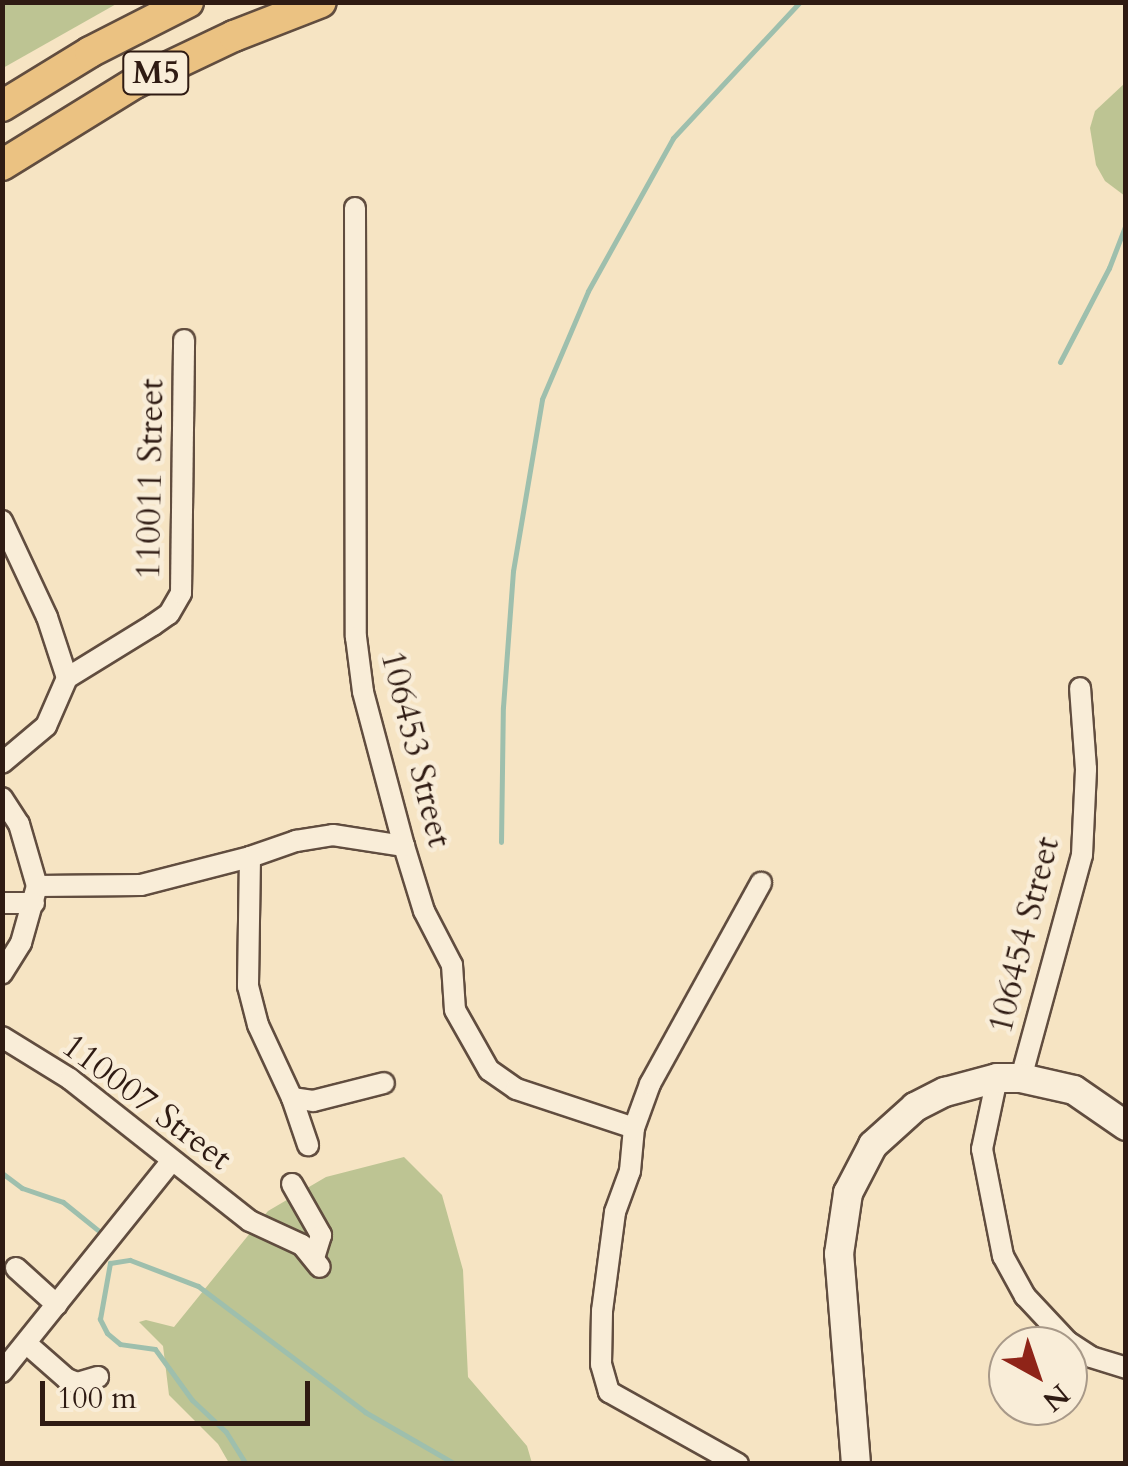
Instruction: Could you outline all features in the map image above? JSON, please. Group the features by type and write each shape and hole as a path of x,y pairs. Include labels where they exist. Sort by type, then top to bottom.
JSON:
{"main road":[{"name":"M5","path":"2,106 90,52 188,2"},
{"name":"M5","path":"2,165 136,83 234,36 322,2"}],"street":[{"name":"106453 Street","path":"355,208 356,637 363,692 404,846 424,911 452,965 455,1010 489,1070 516,1089 634,1128"},
{"name":"110011 Street","path":"67,678 153,626 169,614 181,593 184,340"},
{"path":"2,522 48,617 67,678 46,726 2,763"},
{"name":"106454 Street","path":"1080,688 1086,769 1082,854 982,1149 1004,1256 1025,1296 1068,1342 1091,1357 1126,1368"},
{"path":"2,798 19,824 35,894 21,943 2,974"},
{"path":"2,903 35,894 140,884 250,858 296,841 332,835 404,846"},
{"path":"250,858 248,986 258,1025 292,1098 308,1145"},
{"path":"738,1464 608,1392 601,1364 602,1311 615,1212 630,1171 634,1128 672,1038 761,883"},
{"name":"110007 Street","path":"2,1037 70,1079 250,1221 317,1261 321,1235 292,1184"},
{"path":"856,1464 840,1285 841,1224 848,1193 873,1145 894,1122 945,1092 1009,1078 1074,1090 1126,1126"},
{"path":"292,1098 313,1101 384,1083"},
{"path":"2,1372 171,1162"},
{"path":"16,1268 57,1306"},
{"path":"27,1344 68,1379 77,1383 98,1378"}],"green space":[{"path":"3,2 118,2 118,3 3,68"},
{"path":"1125,83 1125,196 1105,181 1096,165 1090,128 1095,111"},
{"path":"404,1157 442,1195 463,1270 468,1377 527,1446 532,1463 229,1463 218,1444 169,1395 163,1346 139,1322 174,1327 268,1211 326,1177"}],"waterway":[{"path":"501,842 503,707 513,571 542,399 588,291 673,138 800,2"},
{"path":"1060,362 1109,268 1126,224"},
{"path":"2,1173 22,1188 63,1202 99,1231"},
{"path":"246,1464 226,1432 192,1400 155,1349 120,1344 107,1333 100,1319 110,1263 130,1260 198,1286 365,1412 455,1464"}]}
